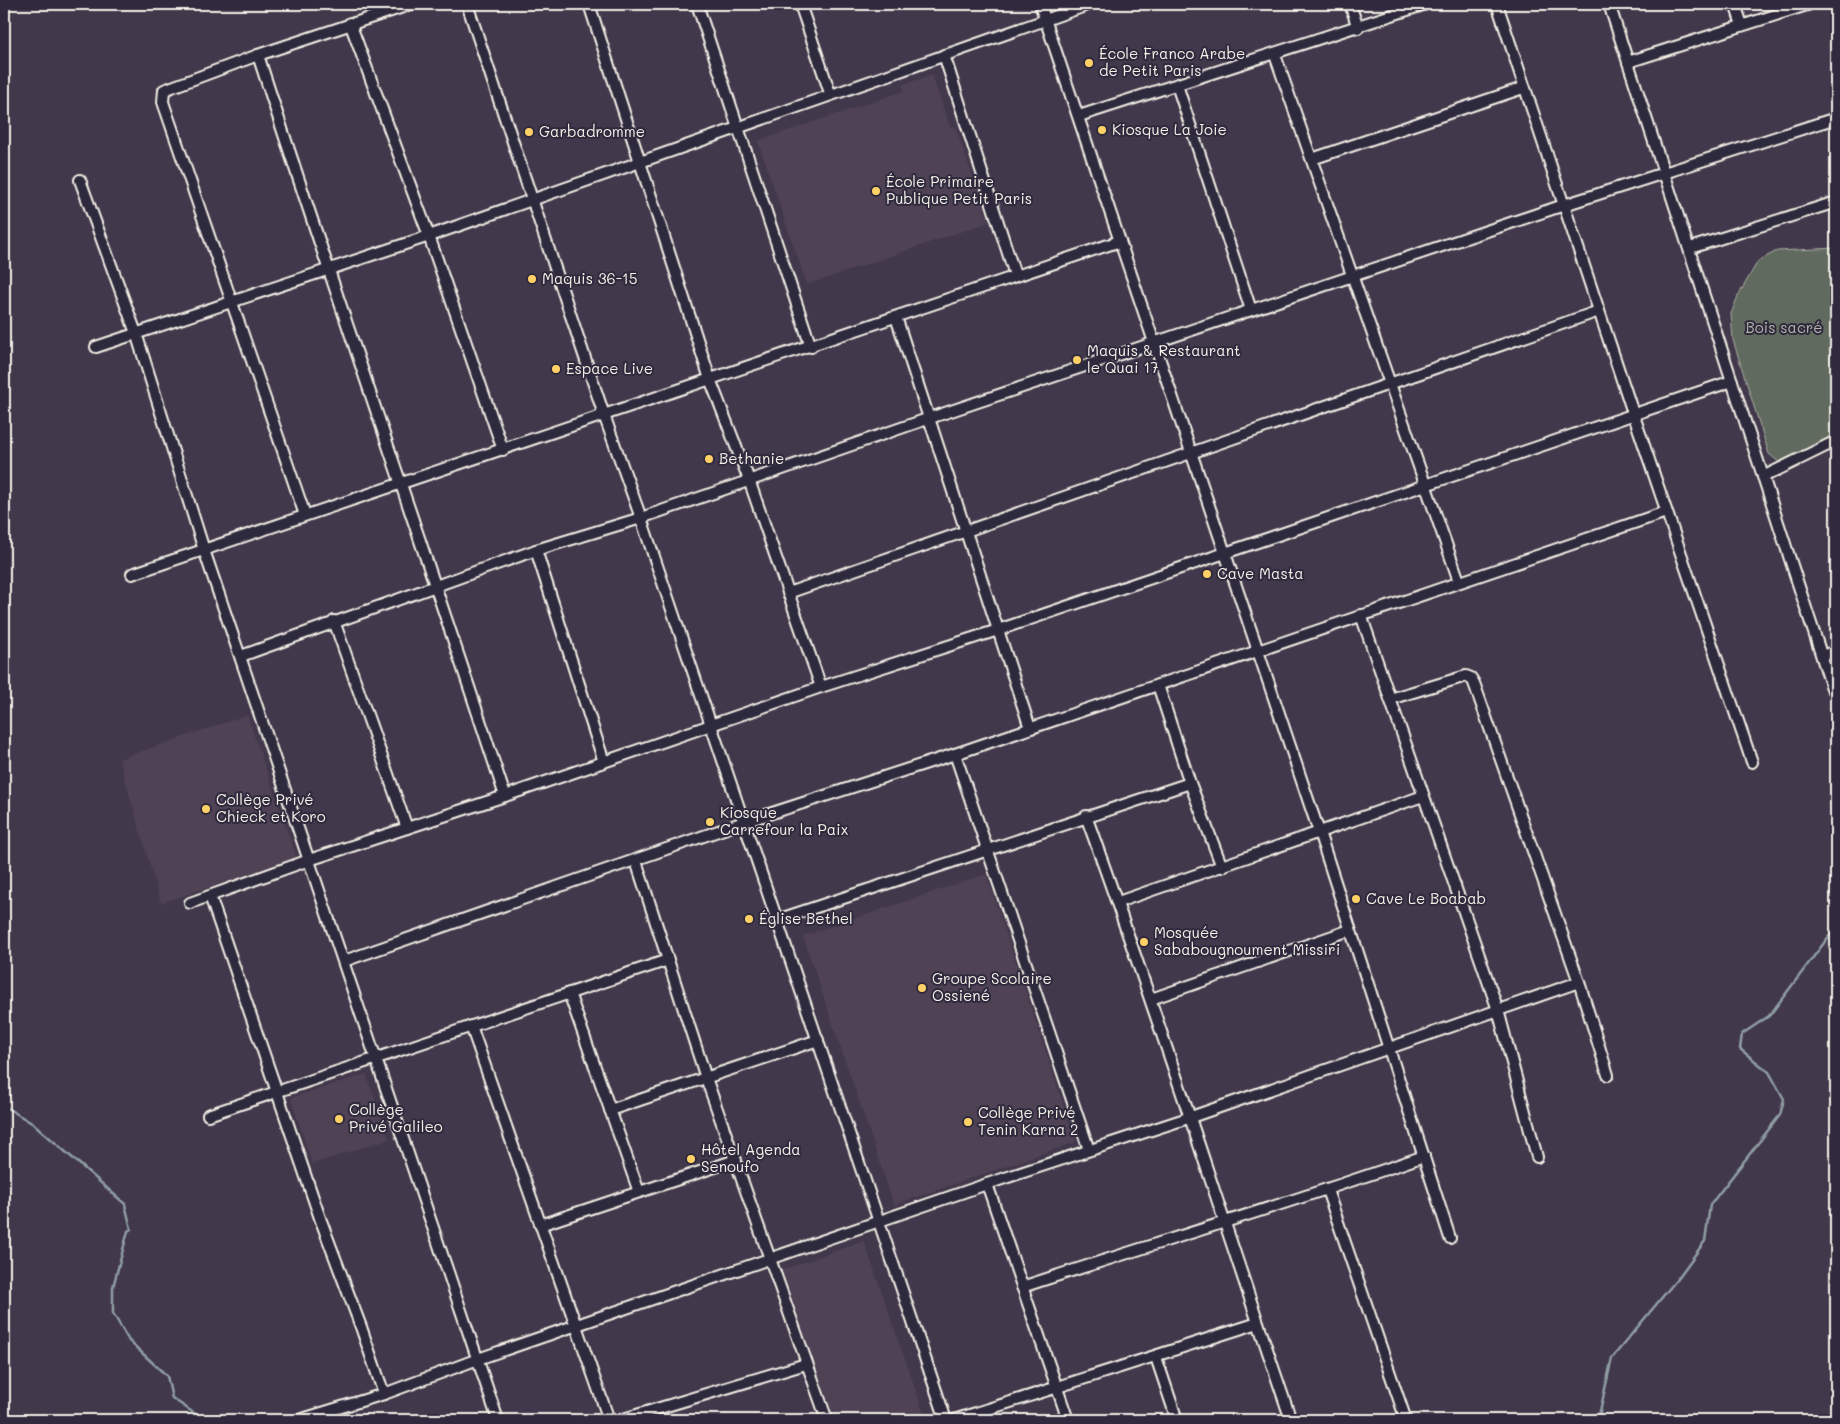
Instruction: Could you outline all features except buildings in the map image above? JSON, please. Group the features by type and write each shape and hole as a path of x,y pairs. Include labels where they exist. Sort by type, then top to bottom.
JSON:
{"street":[{"path":"305,515 163,102 164,90 350,23 412,4"},
{"path":"468,4 604,414 641,518 946,1420"},
{"path":"589,4 710,379 748,480 821,687"},
{"path":"697,4 811,346"},
{"path":"800,4 830,93"},
{"path":"1040,4 1319,832 1450,1238"},
{"path":"96,347 429,236 830,93 1091,4"},
{"path":"1350,4 1358,28"},
{"path":"1079,116 1275,55 1426,4"},
{"path":"1497,4 1523,88 1752,762"},
{"path":"1609,4 1666,173 1832,688"},
{"path":"1735,4 1742,25"},
{"path":"1628,62 1810,4"},
{"path":"350,23 429,236 503,450"},
{"path":"258,55 505,796"},
{"path":"944,55 1015,275"},
{"path":"1275,55 1459,581"},
{"path":"1176,85 1251,310"},
{"path":"1312,159 1523,88"},
{"path":"241,656 536,550 641,518 1154,342 1564,205 1836,118"},
{"path":"80,180 136,333 204,550 498,1420"},
{"path":"1690,248 1836,202"},
{"path":"132,574 1120,240"},
{"path":"788,593 1599,311"},
{"path":"896,317 1030,728"},
{"path":"190,903 309,860 505,796 821,687 998,630 1224,552 1426,486 1633,413 1732,381"},
{"path":"1763,478 1836,441"},
{"path":"344,961 744,822 954,754 1258,649 1666,512"},
{"path":"536,550 604,762"},
{"path":"1361,614 1498,1010 1537,1157"},
{"path":"334,621 407,828"},
{"path":"1822,656 1836,651"},
{"path":"1390,699 1466,676 1474,683 1579,982 1608,1075"},
{"path":"1158,685 1190,783 1222,866"},
{"path":"954,754 1089,1150"},
{"path":"777,920 987,852 1086,816 1190,783"},
{"path":"1118,902 1423,796"},
{"path":"1086,816 1151,999 1191,1117 1223,1222 1291,1420"},
{"path":"636,861 706,1078 772,1259 806,1364 828,1420"},
{"path":"210,896 320,1218 362,1327 384,1394"},
{"path":"1151,999 1350,930"},
{"path":"208,1115 278,1093 668,960"},
{"path":"299,1420 384,1394 478,1359 987,1184 1191,1117 1579,982"},
{"path":"569,993 639,1192"},
{"path":"471,1026 609,1420"},
{"path":"610,1110 818,1040"},
{"path":"1022,1287 1328,1190 1424,1156"},
{"path":"540,1225 736,1160"},
{"path":"987,1184 1068,1420"},
{"path":"1328,1190 1406,1420"},
{"path":"954,1420 1258,1323"},
{"path":"1156,1357 1177,1420"},
{"path":"620,1420 806,1364"}],"shaded area":[{"name":"École Primaire Publique Petit Paris","path":"932,75 950,127 955,126 989,222 807,285 758,141 904,91 902,85"},
{"name":"Collège Privé Chieck et Koro","path":"247,715 297,858 161,903 119,759"},
{"name":"Groupe Scolaire Ossiené","path":"986,874 1076,1142 894,1205 803,936"},
{"name":"Collège Privé Galileo","path":"366,1074 389,1139 312,1164 291,1098"},
{"path":"864,1241 926,1420 835,1420 782,1270"}],"green space":[{"name":"Bois sacré","path":"1836,248 1836,435 1780,463 1769,454 1733,340 1731,314 1738,296 1758,261 1777,251"}],"waterway":[{"path":"1598,1420 1612,1358 1678,1278 1705,1241 1710,1205 1780,1115 1784,1099 1769,1072 1740,1049 1742,1034 1769,1016 1836,927"},
{"path":"4,1025 7,1056 4,1064"},
{"path":"4,1106 35,1125 125,1204 131,1229 128,1231 113,1287 113,1313 129,1341 167,1376 172,1398 204,1420"}],"place":[{"name":"École Franco Arabe de Petit Paris","path":"1089,63"},
{"name":"Kiosque La Joie","path":"1102,130"},
{"name":"Garbadromme","path":"529,132"},
{"name":"École Primaire Publique Petit Paris","path":"876,191"},
{"name":"Maquis 36-15","path":"532,279"},
{"name":"Maquis & Restaurant le Quai 17","path":"1077,360"},
{"name":"Espace Live","path":"556,369"},
{"name":"Bethanie","path":"709,459"},
{"name":"Cave Masta","path":"1207,574"},
{"name":"Collège Privé Chieck et Koro","path":"206,809"},
{"name":"Kiosque Carrefour la Paix","path":"710,822"},
{"name":"Cave Le Boabab","path":"1356,899"},
{"name":"Église Bethel","path":"749,919"},
{"name":"Mosquée Sababougnoument Missiri","path":"1144,942"},
{"name":"Groupe Scolaire Ossiené","path":"922,988"},
{"name":"Collège Privé Galileo","path":"339,1119"},
{"name":"Collège Privé Tenin Karna 2","path":"968,1122"},
{"name":"Hôtel Agenda Senoufo","path":"691,1159"}]}
